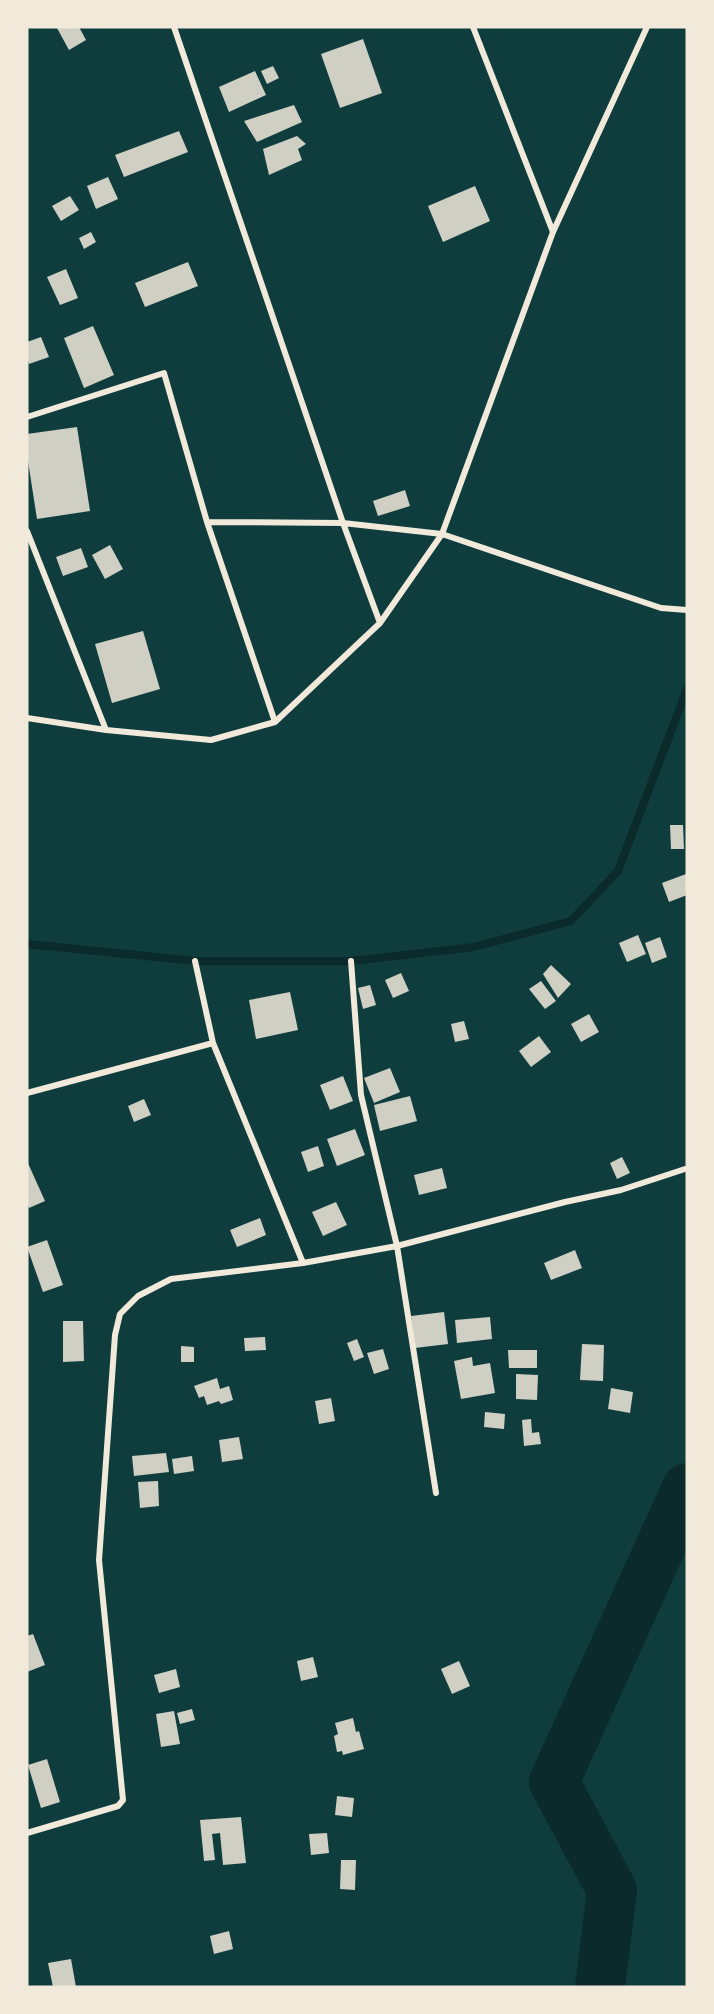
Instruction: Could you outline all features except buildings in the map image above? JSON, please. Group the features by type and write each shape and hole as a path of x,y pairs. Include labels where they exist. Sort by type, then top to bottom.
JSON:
{"street":[{"path":"174,27 343,523 380,623"},
{"path":"473,27 554,231"},
{"path":"27,718 106,730 211,740 275,722 380,623 442,534 554,231 646,27"},
{"path":"27,417 164,373 207,522 275,722"},
{"path":"207,522 343,523 442,534 661,608 687,610"},
{"path":"27,531 106,730"},
{"path":"195,961 213,1042 303,1263"},
{"path":"351,961 361,1095 397,1246 435,1493"},
{"path":"27,1093 213,1042"},
{"path":"27,1833 118,1806 123,1800 99,1560 115,1335 120,1314 138,1296 171,1279 303,1263 397,1246 565,1202 621,1190 685,1169"}],"waterway":[{"path":"27,944 195,961 351,961 474,947 571,921 618,871 687,689"},
{"path":"600,1987 612,1890 554,1782 687,1488"}]}
